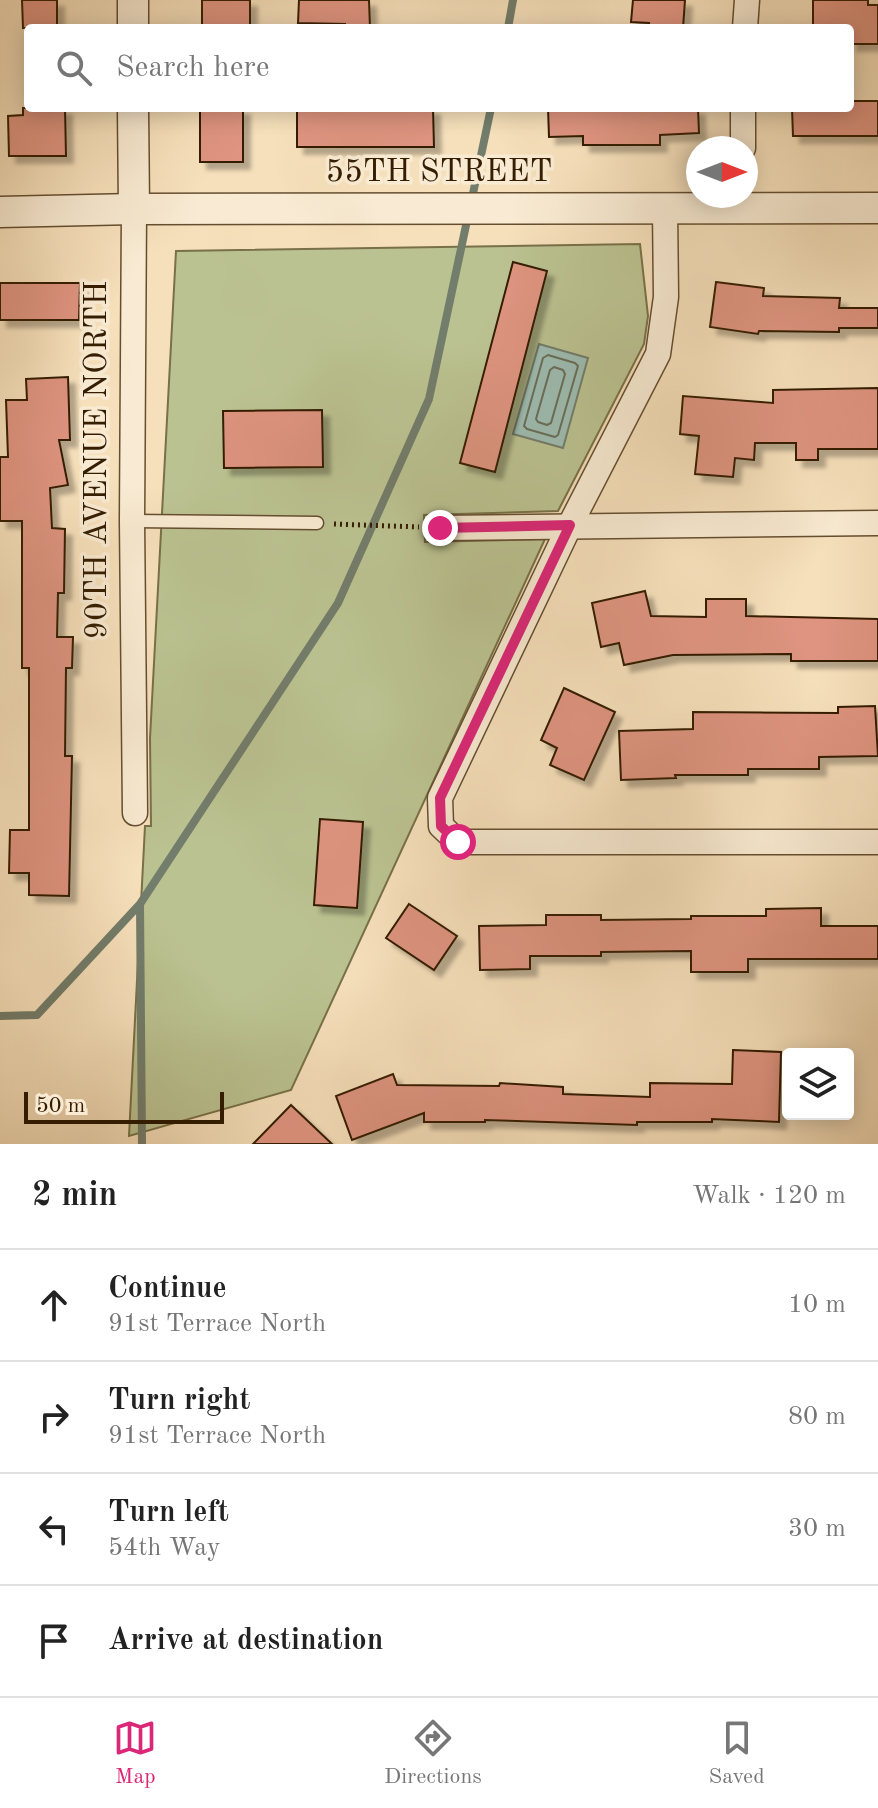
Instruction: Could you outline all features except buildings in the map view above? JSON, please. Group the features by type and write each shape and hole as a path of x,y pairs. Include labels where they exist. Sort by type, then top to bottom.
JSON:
{"street":[{"path":"133,0 133,24"},
{"path":"745,24 747,0"},
{"name":"90TH AVENUE NORTH","path":"133,112 135,813"},
{"path":"743,112 743,136"},
{"name":"55TH STREET","path":"758,203 878,208"},
{"name":"55TH STREET","path":"0,212 686,207"},
{"path":"665,209 666,297 658,354 570,525 440,798 441,826 458,842 878,842"},
{"path":"440,528 878,523"}],"lane":[{"path":"132,521 317,523"}],"path":[{"path":"317,523 440,528"}],"green space":[{"path":"640,244 648,316 644,344 558,511 424,515 425,542 545,539 291,1090 129,1136 145,826 151,826 150,738 176,251"}],"water":[{"path":"539,344 588,358 563,448 513,434"}],"waterway":[{"path":"509,24 513,0"},
{"path":"471,203 490,112"},
{"path":"0,1016 37,1015 140,904 338,603 429,399 468,216"},
{"path":"140,905 142,1144"}],"route":[{"path":"440,528 570,525 440,798 441,826 458,842"}]}
